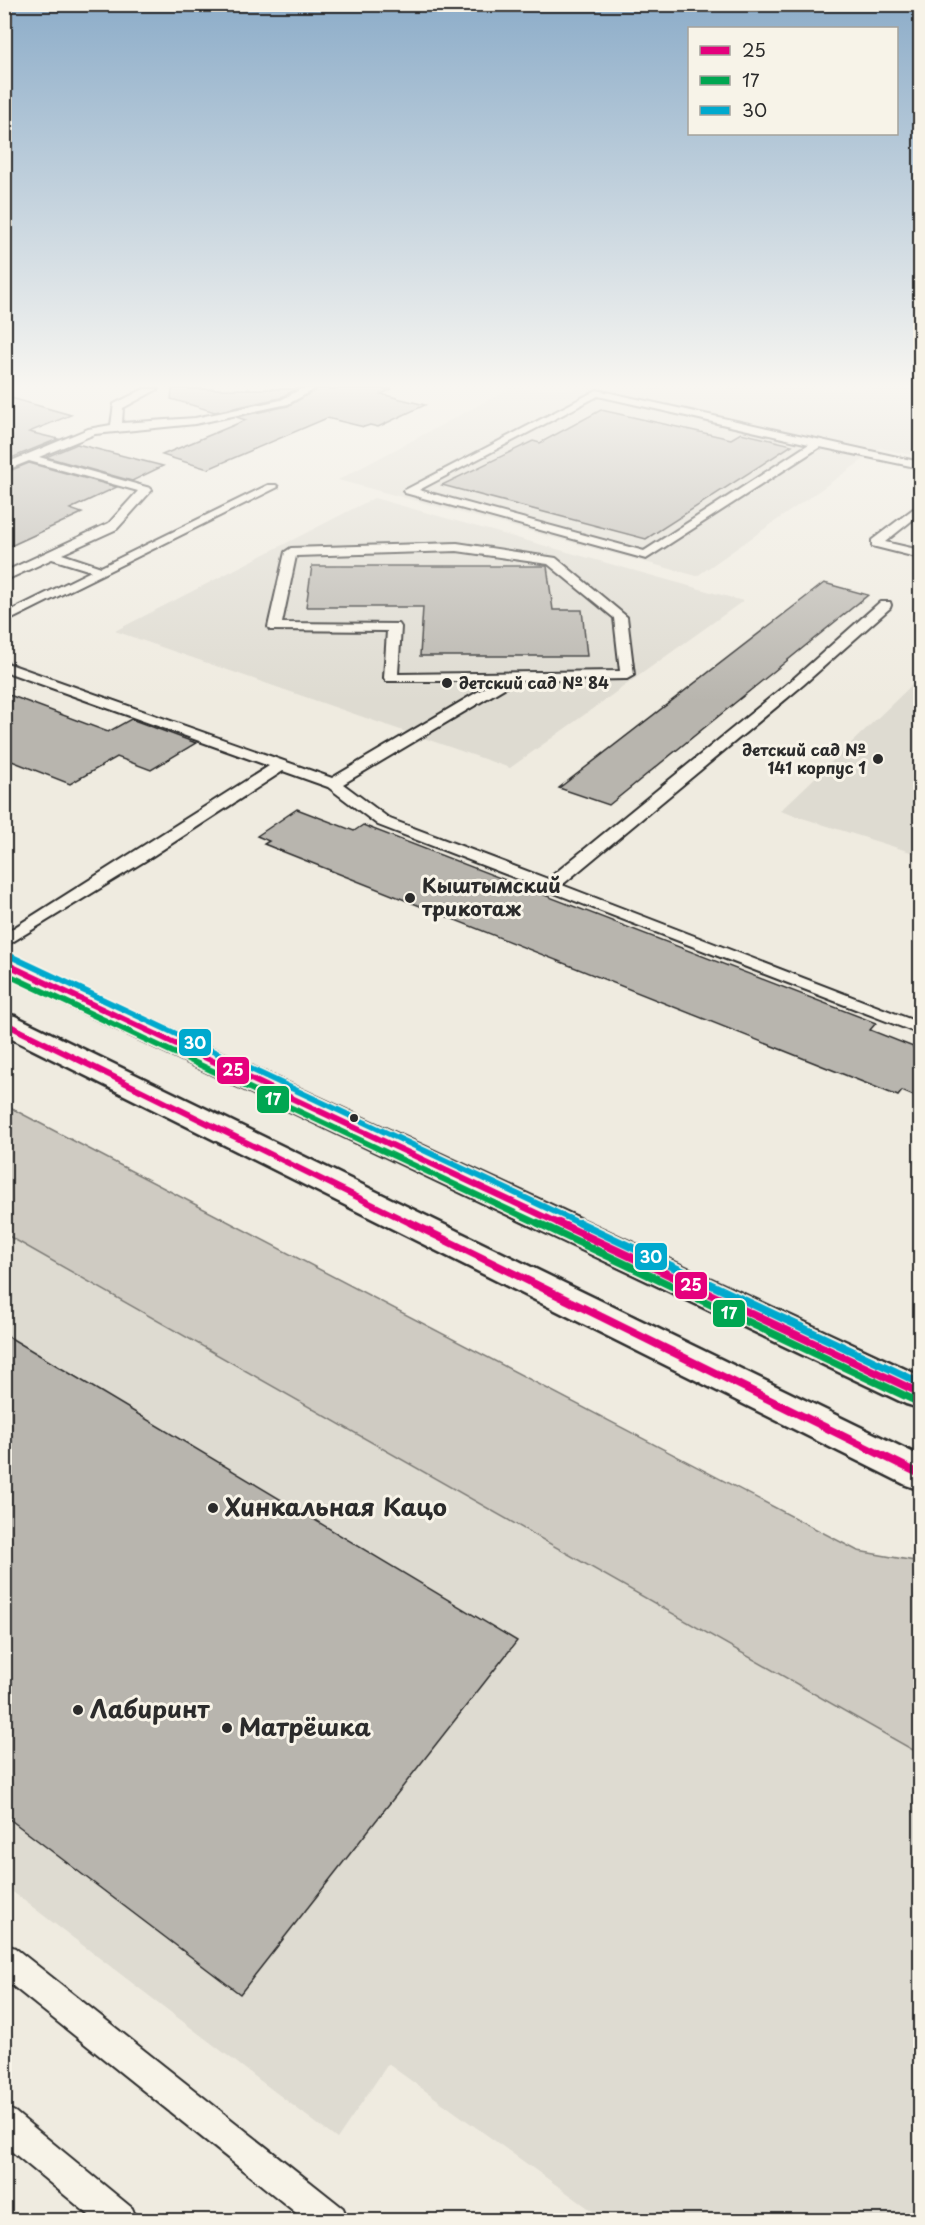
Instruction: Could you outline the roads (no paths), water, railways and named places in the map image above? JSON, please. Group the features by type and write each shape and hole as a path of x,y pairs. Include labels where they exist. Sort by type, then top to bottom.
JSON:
{"main road":[{"path":"4,963 917,1384"},
{"path":"4,1023 921,1474"}],"lane":[{"path":"4,577 113,525 143,493"},
{"path":"4,619 260,493"},
{"path":"417,493 646,555 741,493"},
{"path":"921,512 917,511 876,543 921,554"},
{"path":"333,784 514,676 627,675 620,616 552,561 457,547 291,552 275,627 394,627 391,678 514,676"},
{"path":"51,555 102,571"},
{"path":"550,886 798,682 885,605"},
{"path":"4,666 333,784 384,822 921,1029"},
{"path":"4,942 142,856 281,765"},
{"path":"4,1959 331,2220"},
{"path":"4,2123 120,2220"}],"place":[{"name":"детский сад № 84","path":"447,683"},
{"name":"детский сад № 141 корпус 1","path":"878,759"},
{"name":"Кыштымский трикотаж","path":"410,898"},
{"name":"Хинкальная Кацо","path":"213,1508"},
{"name":"Лабиринт","path":"78,1710"},
{"name":"Матрёшка","path":"227,1728"}]}
